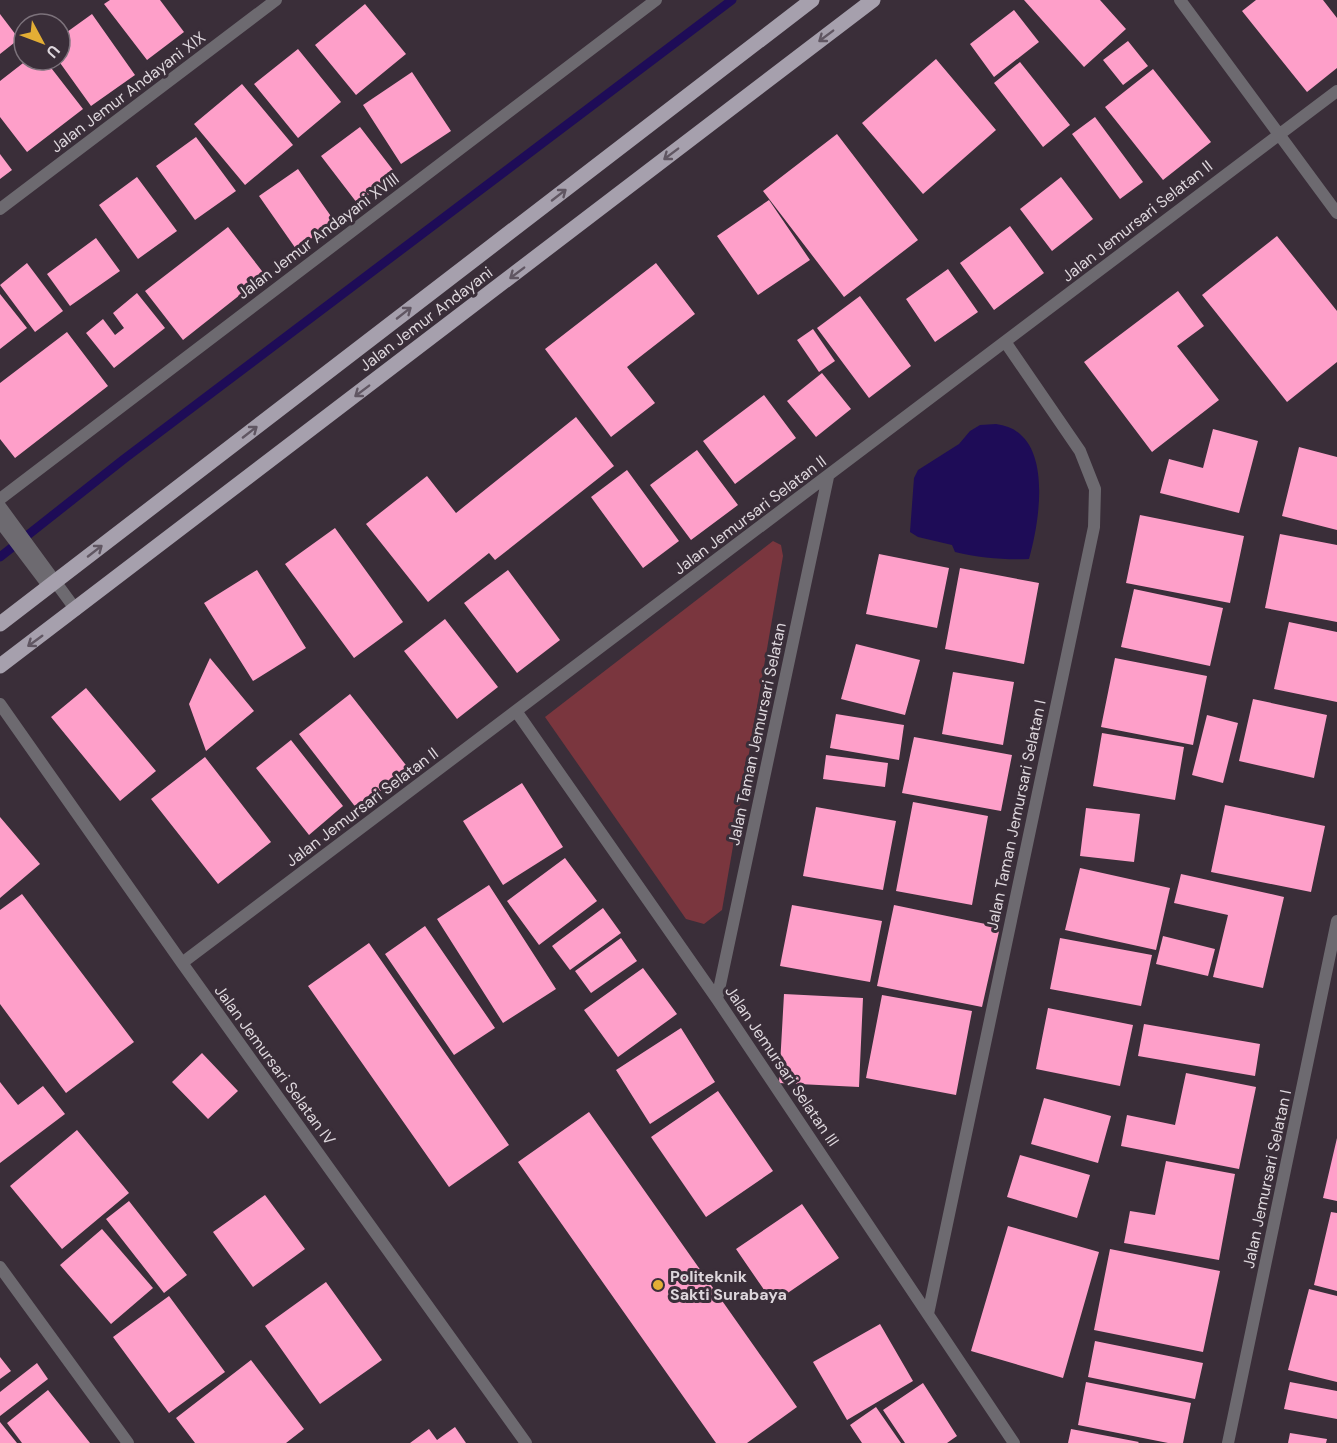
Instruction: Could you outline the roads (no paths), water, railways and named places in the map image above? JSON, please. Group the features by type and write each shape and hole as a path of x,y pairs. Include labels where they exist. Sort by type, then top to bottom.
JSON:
{"main road":[{"name":"Jalan Jemur Andayani","path":"0,624 812,0"},
{"name":"Jalan Jemur Andayani","path":"0,666 873,0"}],"street":[{"name":"Jalan Jemur Andayani XIX","path":"0,209 276,0"},
{"name":"Jalan Jemur Andayani XVIII","path":"0,499 656,0"},
{"path":"1180,0 1337,213"},
{"name":"Jalan Jemursari Selatan II","path":"182,963 1337,91"},
{"name":"Jalan Taman Jemursari Selatan I","path":"928,1314 1094,527 1095,489 1080,451 1006,343"},
{"name":"Jalan Taman Jemursari Selatan","path":"717,999 828,477"},
{"path":"0,506 7,527 28,551 72,613"},
{"name":"Jalan Jemursari Selatan IV","path":"0,704 182,963 526,1443"},
{"name":"Jalan Jemursari Selatan III","path":"516,711 717,999 1014,1443"},
{"name":"Jalan Jemursari Selatan I","path":"1228,1443 1337,921"},
{"path":"0,1267 128,1443"}],"waterway":[{"path":"0,557 124,459 732,0"}],"place":[{"name":"Politeknik Sakti Surabaya","path":"658,1285"}]}
